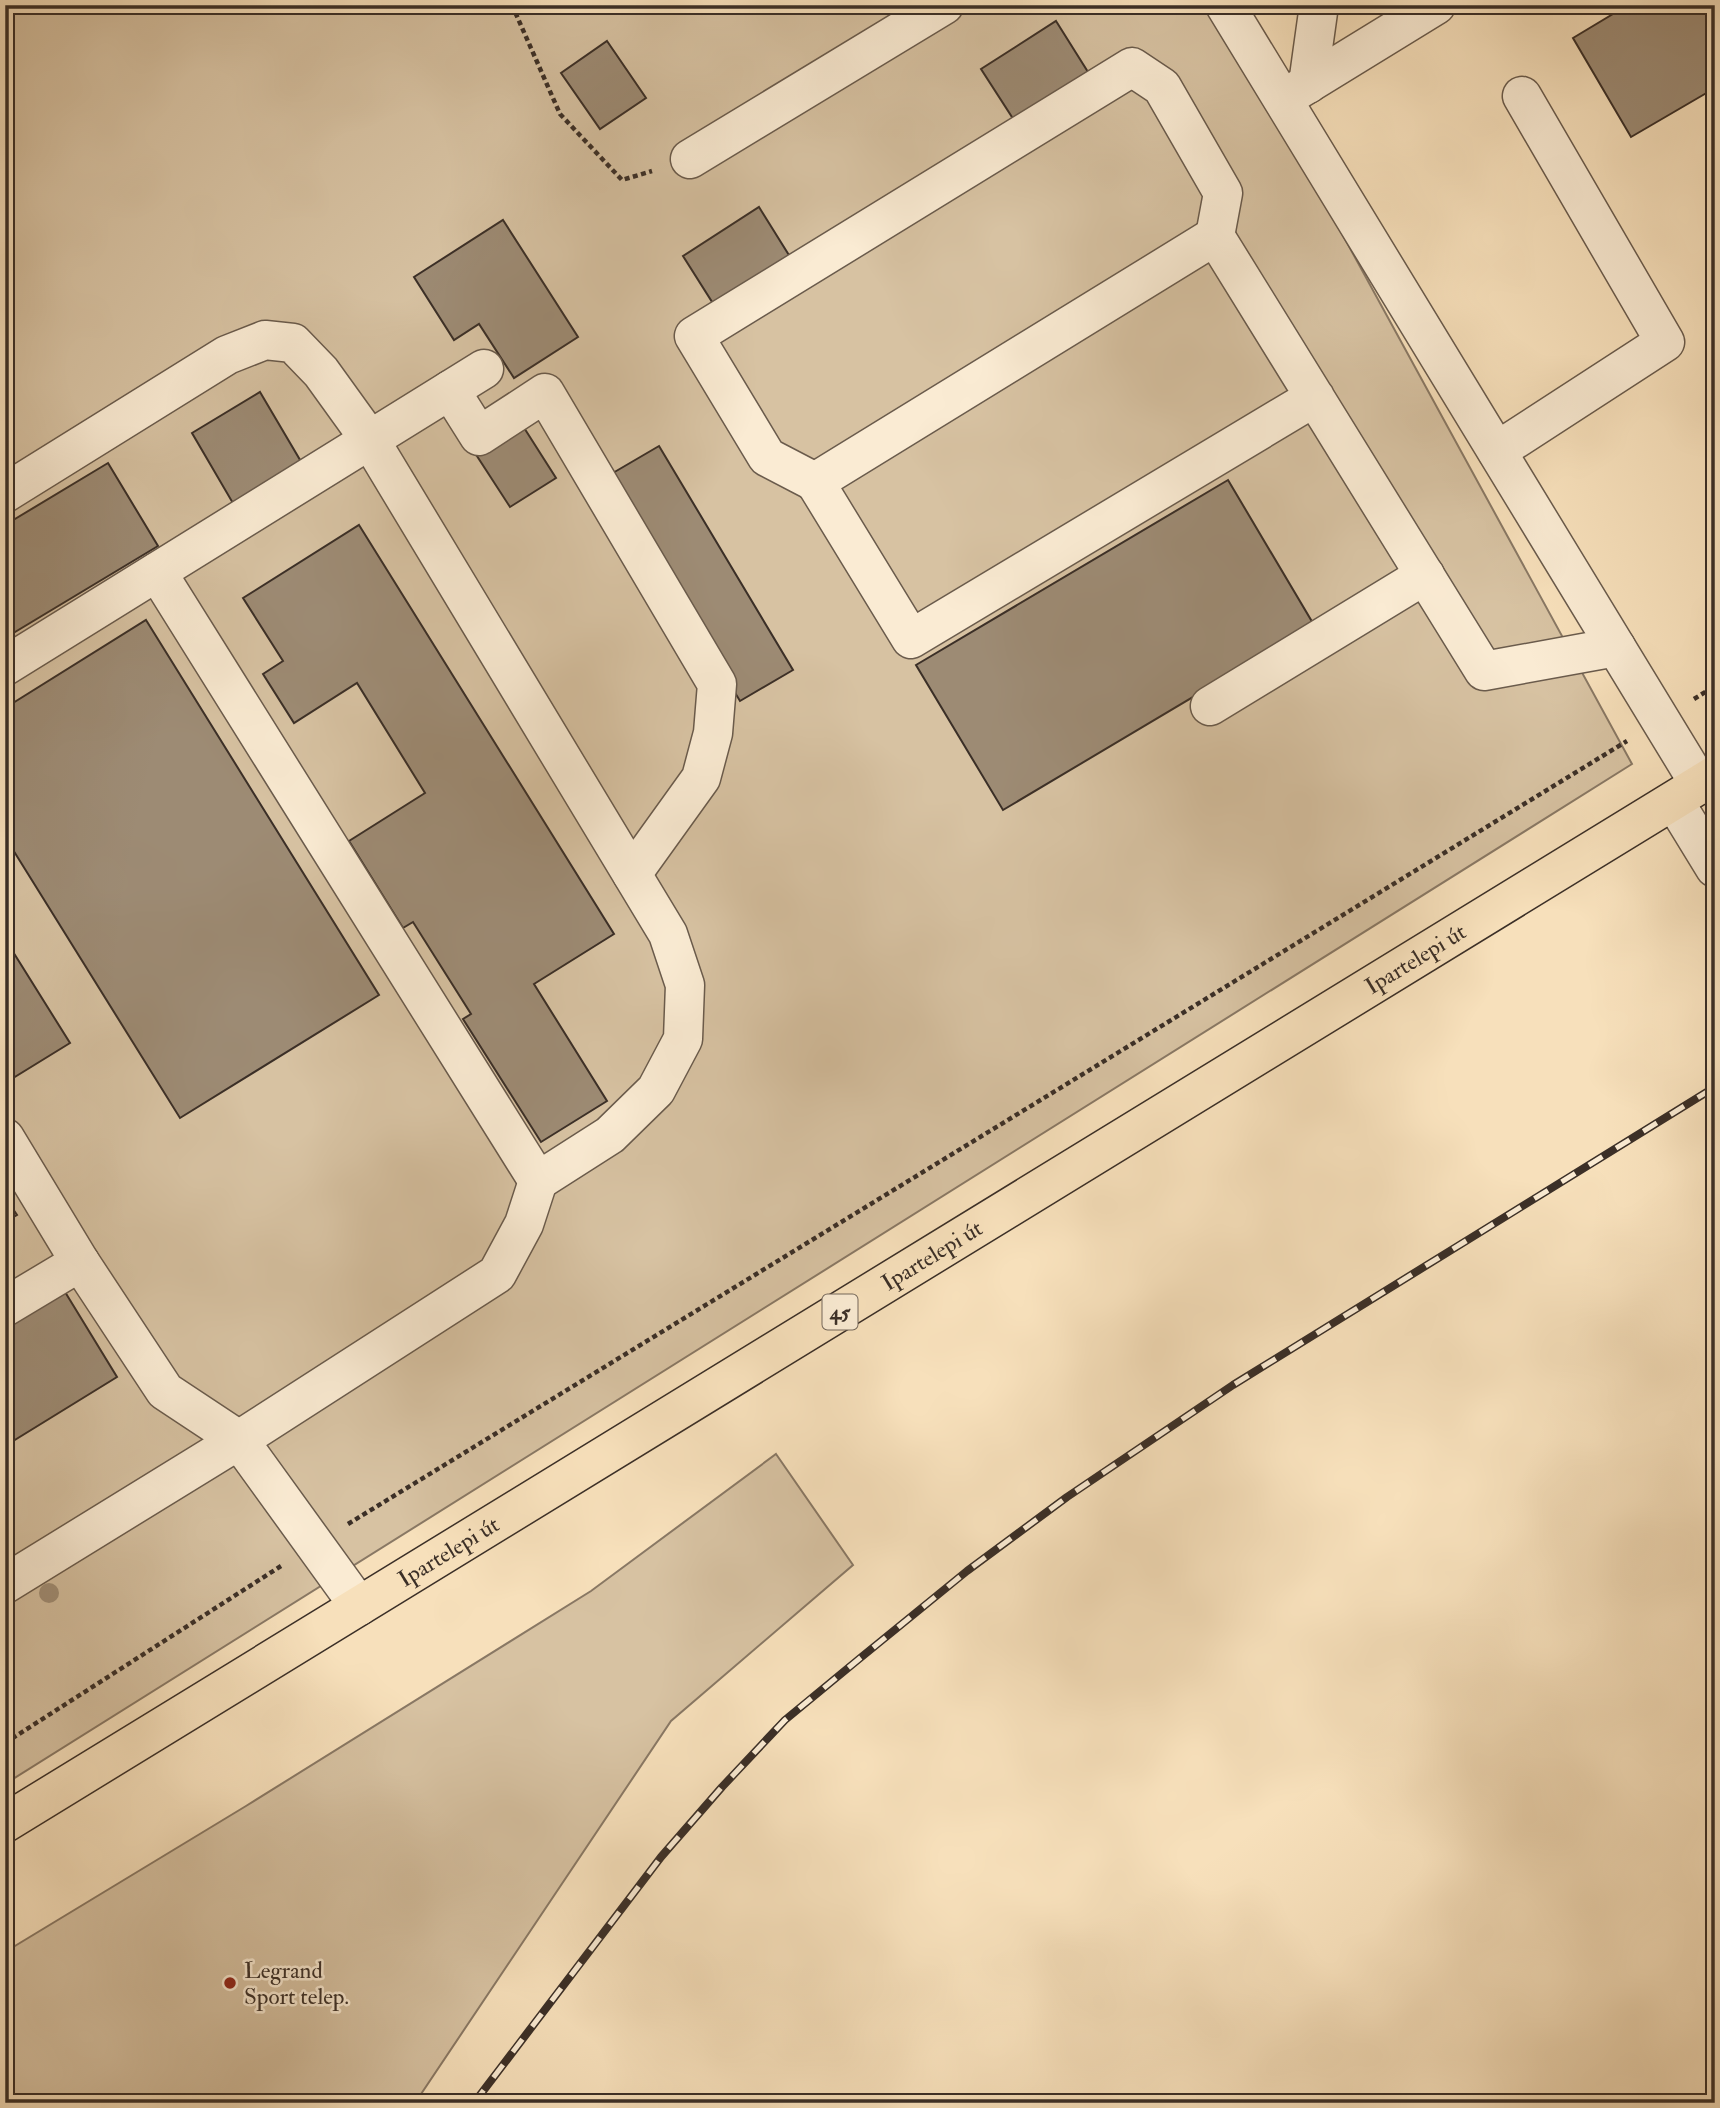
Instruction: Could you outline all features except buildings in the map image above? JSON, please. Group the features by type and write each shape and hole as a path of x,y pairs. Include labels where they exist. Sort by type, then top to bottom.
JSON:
{"main road":[{"name":"Ipartelepi út","path":"5,1823 1696,787"}],"street":[{"path":"690,159 944,5"},
{"path":"1226,5 1296,92 1497,452 1661,719 1696,787 1715,868"},
{"path":"1296,92 1319,5"},
{"path":"1296,92 1436,5"},
{"path":"1315,397 911,639 815,482 768,457 694,336 1132,66 1163,87 1223,193 1215,236 1315,397 1484,671 1616,647"},
{"path":"1497,452 1665,342 1522,96"},
{"path":"815,482 1215,236"},
{"path":"5,494 227,355 265,340 293,344 321,372 370,440 668,934 685,985 683,1040 656,1090 610,1135 538,1181 524,1224 497,1274 239,1440 5,1584"},
{"path":"5,666 484,369"},
{"path":"450,390 480,436 545,393 717,684 713,733 701,778 632,874"},
{"path":"156,572 538,1181"},
{"path":"1210,706 1425,575"},
{"path":"5,1138 80,1262 165,1391 239,1440 359,1606"},
{"path":"5,1307 80,1262"}],"path":[{"path":"512,5 559,114 622,180 690,159"},
{"path":"5,1743 314,1545 1715,686"}],"shaded area":[{"path":"5,5 1217,5 1632,764 5,1784"},
{"path":"776,1454 853,1565 671,1721 415,2103 5,2103 5,1952 591,1591"}],"railway":[{"path":"474,2103 661,1857 785,1720 859,1659 967,1571 1067,1497 1233,1385 1715,1087"}],"place":[{"name":"Legrand Sport telep.","path":"230,1983"}]}
